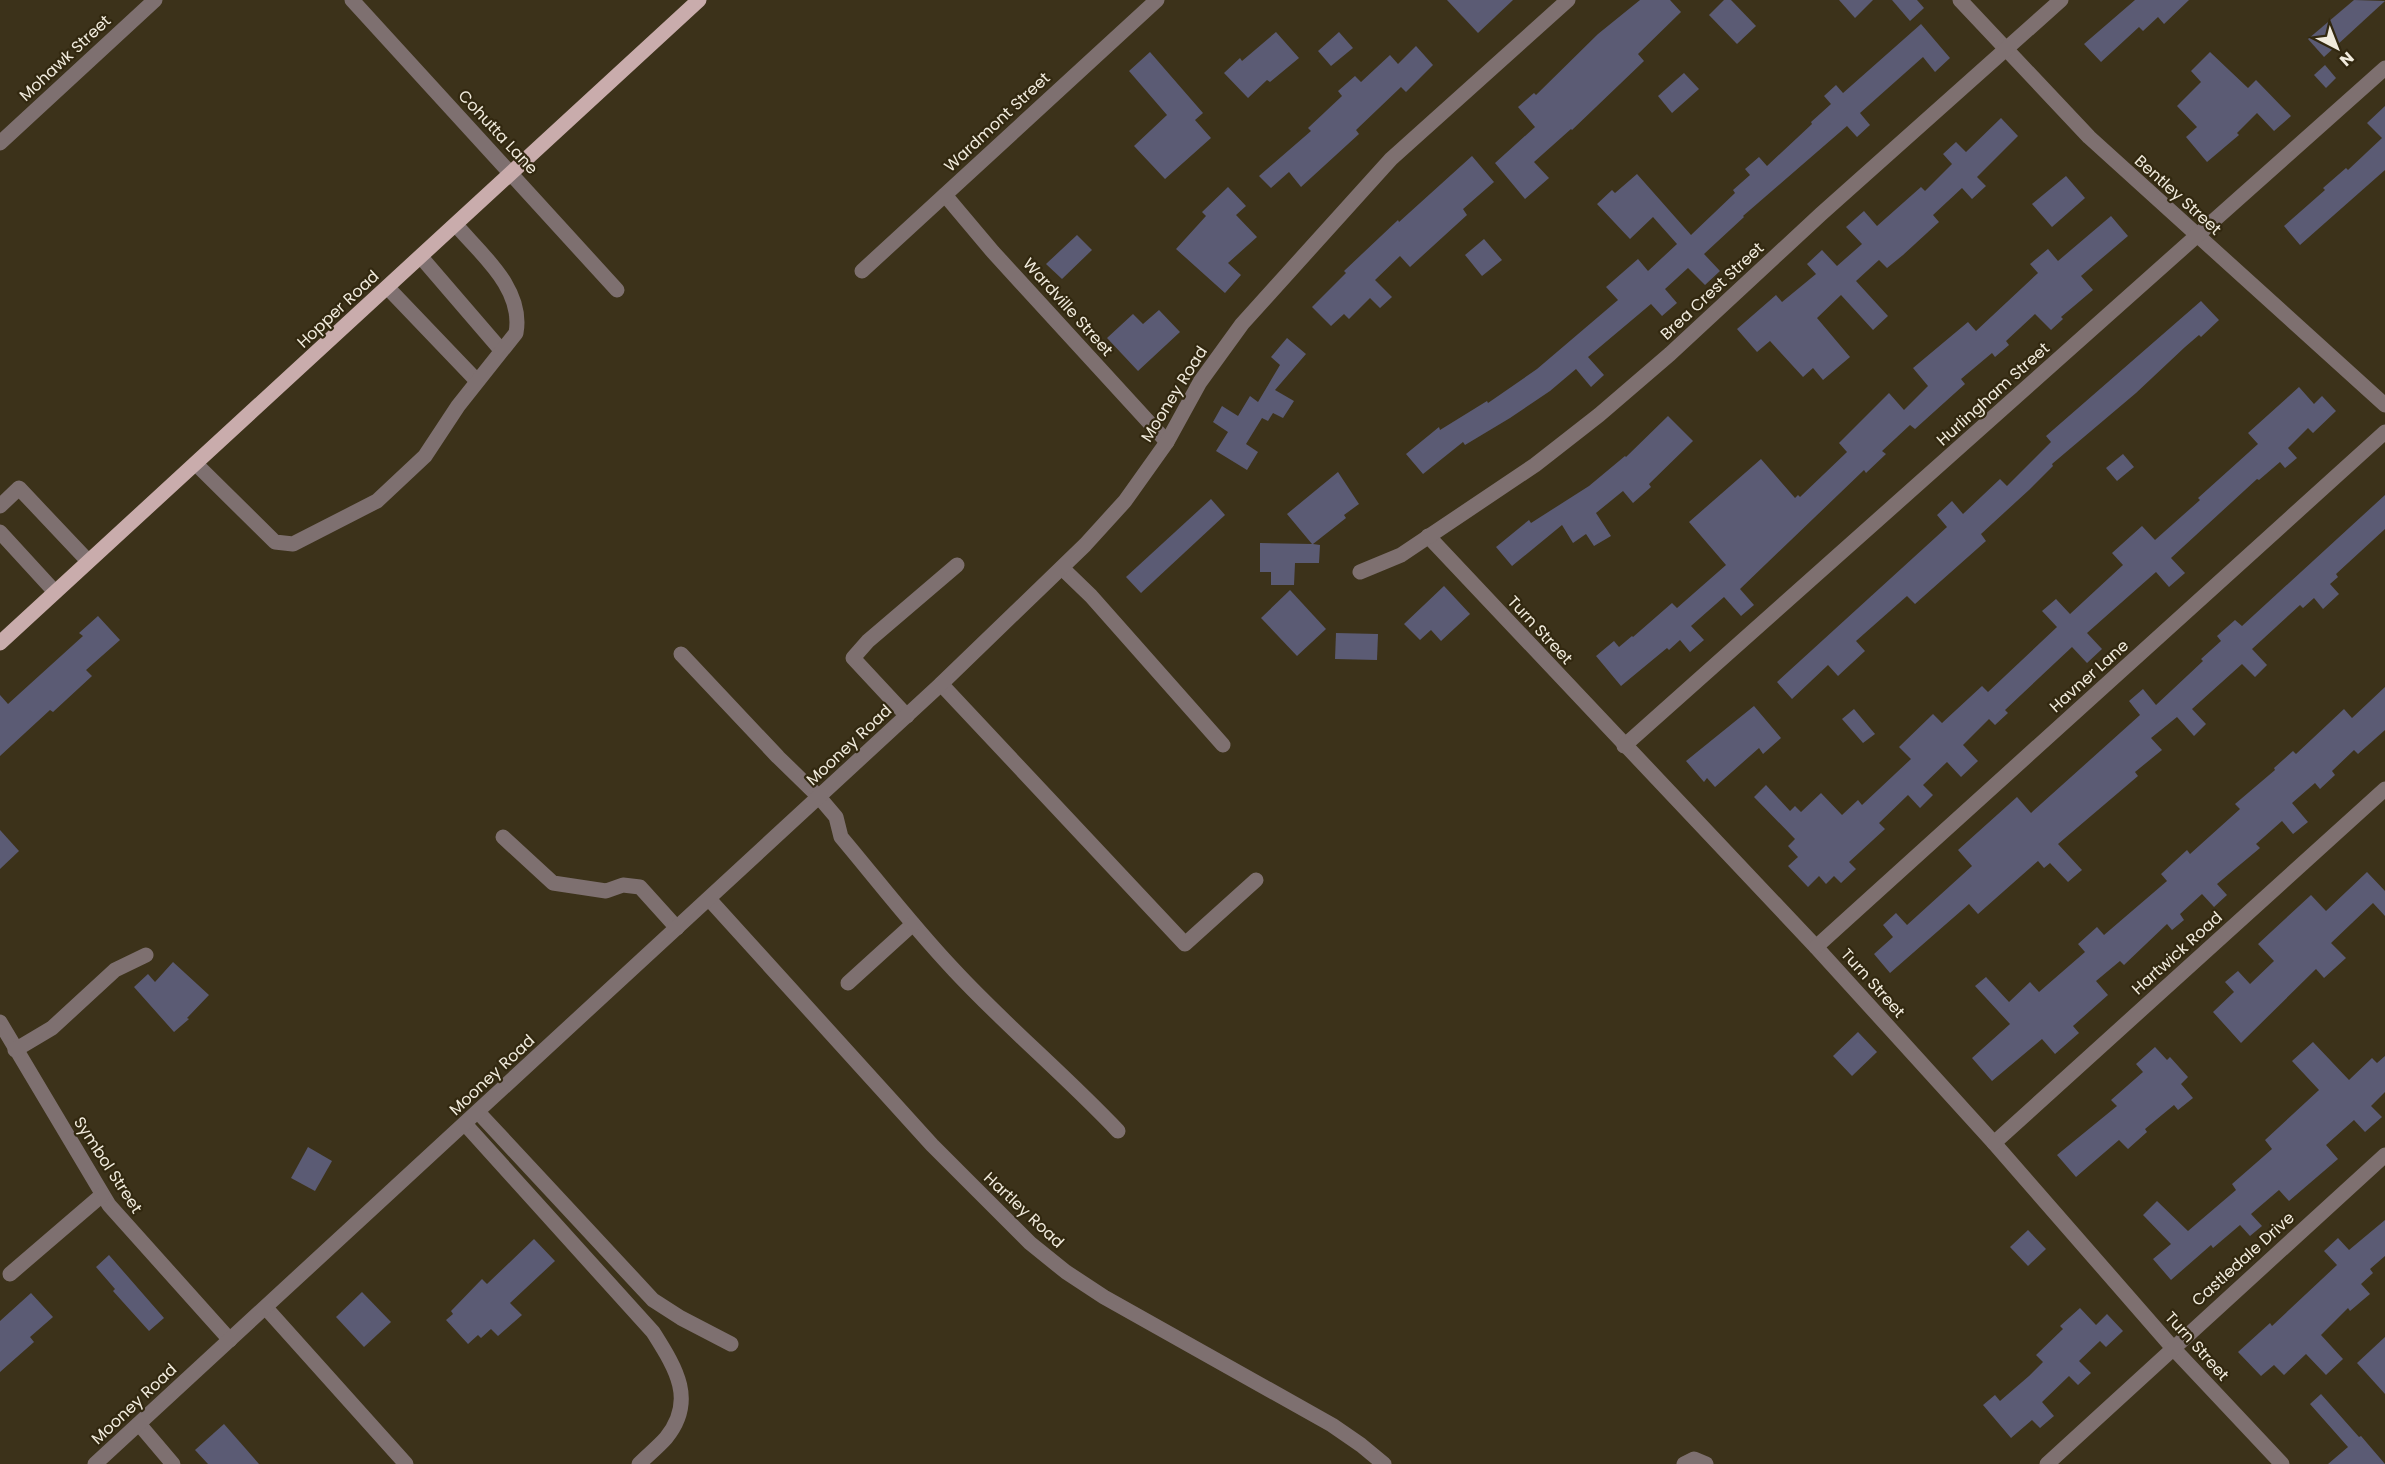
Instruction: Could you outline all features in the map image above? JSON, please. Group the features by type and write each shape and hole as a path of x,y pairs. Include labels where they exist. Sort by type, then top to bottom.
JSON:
{"main road":[{"name":"Hopper Road","path":"0,643 699,0"}],"street":[{"name":"Mohawk Street","path":"0,142 155,0"},
{"name":"Cohutta Lane","path":"352,0 617,290"},
{"name":"Wardmont Street","path":"862,271 1157,0"},
{"name":"Mooney Road","path":"95,1464 907,716 1062,568 1125,501 1167,442 1200,382 1242,324 1391,159 1568,0"},
{"name":"Bentley Street","path":"1960,0 2088,137 2385,405"},
{"name":"Brea Crest Street","path":"1360,572 1401,555 1534,465 1599,415 1670,354 1821,214 2061,0"},
{"name":"Hurlingham Street","path":"1624,746 2385,68"},
{"name":"Wardville Street","path":"945,195 993,252 1167,442"},
{"path":"196,464 274,542 292,544 377,501 425,456 477,381 516,333 519,320 514,298 501,276 456,225"},
{"path":"421,257 501,350"},
{"path":"388,288 477,381"},
{"name":"Havner Lane","path":"1816,947 2385,432"},
{"path":"0,506 19,488 88,561"},
{"path":"0,532 55,592"},
{"name":"Turn Street","path":"1428,536 1816,947 1994,1143 2172,1347 2282,1464"},
{"path":"907,716 853,658 868,641 957,565"},
{"path":"1062,568 1091,596 1224,745"},
{"path":"681,654 819,797 836,817 841,837 953,969 1002,1019 1089,1100 1118,1131"},
{"path":"941,684 1185,944 1256,880"},
{"name":"Hartwick Road","path":"1994,1143 2385,789"},
{"path":"503,837 553,883 606,891 623,885 640,887 677,928"},
{"name":"Hartley Road","path":"709,899 932,1145 1030,1243 1066,1272 1104,1297 1332,1425 1384,1464"},
{"path":"848,983 914,924"},
{"path":"15,1050 52,1028 115,970 146,955"},
{"name":"Symbol Street","path":"0,1022 102,1195 124,1225 230,1340"},
{"path":"477,1112 653,1300 681,1318 710,1331 731,1344"},
{"path":"465,1124 653,1332 675,1367 681,1392 680,1416 666,1438 639,1464"},
{"name":"Castledale Drive","path":"2047,1464 2172,1347 2385,1155"},
{"path":"10,1274 102,1195"},
{"path":"266,1308 406,1464"},
{"path":"139,1424 173,1464"},
{"path":"1684,1464 1694,1459 1706,1464"}],"building":[{"path":"1447,0 1513,0 1478,33"},
{"path":"1640,0 1670,0 1681,12 1638,54 1644,61 1572,130 1534,162 1549,178 1525,199 1495,163 1535,127 1518,107 1534,93 1536,95 1598,34"},
{"path":"1724,0 1731,0 1756,26 1737,44 1709,15"},
{"path":"1839,0 1873,0 1855,18"},
{"path":"1892,0 1917,0 1924,8 1910,21"},
{"path":"2135,0 2189,0 2164,24 2158,17 2143,31 2139,27 2101,62 2084,44"},
{"path":"2354,0 2385,1 2324,57 2308,39"},
{"path":"1921,24 1950,58 1935,72 1923,57 1860,113 1870,125 1857,137 1847,126 1743,216 1704,254 1720,271 1705,285 1688,268 1665,289 1677,303 1662,316 1651,304 1588,357 1604,375 1591,387 1576,369 1550,391 1510,418 1465,445 1463,442 1423,474 1406,454 1439,427 1440,430 1487,401 1488,403 1537,369 1618,300 1606,287 1638,259 1648,271 1677,244 1653,217 1630,239 1597,204 1612,190 1615,193 1637,174 1691,235 1735,193 1733,190 1750,175 1745,169 1759,157 1767,166 1812,124 1811,122 1831,104 1824,96 1836,85 1843,93"},
{"path":"1276,32 1299,58 1270,82 1267,80 1248,98 1224,73 1240,58 1242,61"},
{"path":"1339,32 1353,48 1331,66 1318,51"},
{"path":"1416,46 1433,65 1406,92 1401,87 1356,130 1359,134 1301,187 1289,172 1271,188 1259,176 1311,131 1308,128 1342,96 1338,91 1355,76 1361,82 1390,55 1398,64"},
{"path":"1150,52 1203,113 1195,120 1211,138 1165,179 1134,146 1167,115 1129,71"},
{"path":"2210,52 2248,88 2256,80 2291,116 2274,131 2257,113 2237,133 2239,135 2207,162 2186,137 2197,127 2177,106 2201,82 2191,71"},
{"path":"2325,65 2336,78 2326,88 2314,75"},
{"path":"1684,73 1699,89 1672,113 1658,96"},
{"path":"2385,106 2385,170 2300,245 2284,226 2325,190 2323,188 2346,168 2348,170 2382,138 2367,123"},
{"path":"2001,118 2018,136 1977,177 1986,186 1972,199 1962,188 1933,215 1939,222 1903,255 1887,268 1879,260 1856,281 1888,316 1873,330 1841,295 1817,318 1850,357 1823,380 1813,368 1803,377 1770,341 1757,352 1737,329 1776,295 1782,302 1816,274 1807,264 1822,250 1837,266 1862,244 1846,227 1864,211 1877,226 1921,187 1925,191 1952,164 1943,154 1956,142 1966,152"},
{"path":"1472,156 1494,182 1463,209 1467,215 1410,267 1400,256 1375,280 1392,297 1380,308 1370,298 1349,319 1344,314 1331,326 1312,307 1346,273 1344,271 1398,220 1399,222"},
{"path":"2066,176 2085,198 2052,227 2032,204"},
{"path":"1228,187 1246,206 1236,215 1257,237 1228,263 1241,275 1225,293 1176,249 1206,216 1202,212"},
{"path":"2111,216 2128,236 2081,276 2093,290 2061,317 2063,319 2051,330 2035,314 2006,341 2009,345 1995,357 1992,353 1961,379 1965,384 1915,429 1910,425 1882,451 1886,454 1866,473 1864,470 1740,589 1754,605 1741,616 1724,597 1691,626 1704,640 1690,652 1680,640 1621,686 1596,656 1614,641 1619,647 1672,603 1677,608 1726,565 1689,522 1761,459 1795,498 1798,495 1800,497 1847,452 1839,443 1889,393 1904,410 1928,386 1913,368 1968,322 1976,331 2038,273 2030,264 2048,249 2058,261"},
{"path":"1077,235 1092,250 1062,279 1046,264"},
{"path":"1484,239 1502,260 1482,276 1465,255"},
{"path":"2201,301 2219,320 2052,464 2053,466 2029,490 1981,534 1986,541 1915,604 1907,596 1856,641 1865,651 1838,676 1828,665 1792,699 1777,682 1947,527 1937,515 1952,501 1963,514 2000,479 2007,486 2051,442 2046,436"},
{"path":"1159,310 1180,332 1138,371 1107,338 1133,314 1143,324"},
{"path":"1287,338 1306,354 1275,390 1294,401 1283,418 1273,413 1268,421 1262,418 1246,444 1258,452 1247,470 1216,451 1228,432 1213,422 1222,406 1238,416 1250,396 1258,402 1280,365 1271,357"},
{"path":"2299,387 2314,404 2322,396 2336,411 2313,433 2308,428 2288,448 2297,458 2285,468 2280,462 2259,480 2257,479 2171,558 2185,573 2169,587 2156,572 2087,633 2102,649 2087,663 2072,647 2005,710 2008,713 1995,725 1989,719 1963,745 1978,761 1961,777 1947,762 1923,785 1933,795 1920,808 1908,795 1879,823 1885,829 1849,862 1856,869 1841,883 1834,876 1826,884 1819,876 1808,887 1788,866 1798,857 1788,846 1795,839 1754,797 1766,785 1790,811 1795,806 1801,812 1821,793 1842,815 1858,800 1862,805 1911,759 1899,747 1933,714 1942,723 1982,686 1988,692 2057,627 2042,611 2056,599 2070,614 2123,565 2112,553 2142,526 2155,540 2258,444 2248,433"},
{"path":"1668,416 1693,441 1649,484 1651,487 1633,503 1623,491 1596,513 1611,536 1594,546 1586,534 1573,543 1562,525 1512,566 1496,547 1529,520 1531,523 1589,486 1626,457"},
{"path":"2123,454 2134,467 2117,481 2106,468"},
{"path":"1338,472 1359,504 1344,515 1346,518 1313,544 1320,545 1319,563 1295,563 1294,585 1271,585 1271,572 1260,572 1260,543 1312,544 1287,514"},
{"path":"2385,495 2385,529 2336,574 2338,577 2330,584 2339,594 2323,609 2314,598 2303,608 2300,605 2252,649 2267,665 2255,677 2242,664 2192,709 2206,724 2194,736 2177,717 2151,738 2162,750 2135,772 2138,776 2058,844 2082,870 2068,882 2050,863 2044,868 2038,861 1978,914 1969,904 1890,973 1874,954 1893,937 1883,925 1896,913 1907,925 1972,866 1958,850 2017,797 2031,813 2140,715 2129,701 2143,689 2156,705 2221,641 2217,636 2235,620 2242,626"},
{"path":"1211,499 1225,515 1141,593 1126,577"},
{"path":"1444,586 1470,614 1441,641 1431,630 1420,640 1404,624"},
{"path":"1290,590 1326,629 1297,656 1261,618"},
{"path":"98,616 120,640 86,670 92,676 53,712 50,710 0,756 0,695 8,704 83,636 79,633"},
{"path":"1336,633 1378,634 1377,660 1335,659"},
{"path":"2385,687 2385,730 2358,754 2354,750 2332,771 2335,775 2320,789 2315,783 2292,803 2308,822 2293,834 2282,821 2256,844 2260,848 2217,884 2227,895 2214,907 2202,894 2180,914 2184,920 2172,930 2167,924 2124,965 2120,961 2096,981 2108,995 2073,1026 2079,1033 2055,1054 2042,1039 1992,1081 1972,1058 2010,1024 1975,986 1986,977 2009,1002 2030,982 2039,992 2085,952 2078,944 2097,927 2104,935 2167,881 2161,874 2187,850 2190,854 2240,809 2235,804 2275,770 2274,768 2293,751 2296,754 2344,709 2352,718"},
{"path":"1754,706 1781,738 1763,754 1759,748 1715,787 1707,778 1704,782 1686,761"},
{"path":"1854,709 1875,734 1863,743 1842,719"},
{"path":"0,830 19,851 0,869"},
{"path":"2367,872 2385,891 2385,916 2373,903 2331,943 2346,958 2324,978 2316,969 2241,1043 2213,1012 2234,992 2225,982 2238,971 2250,984 2274,961 2258,944 2311,895 2326,911"},
{"path":"173,962 209,995 187,1018 189,1019 174,1032 134,987 148,974 155,982"},
{"path":"1858,1032 1877,1052 1852,1076 1833,1056"},
{"path":"2313,1042 2349,1080 2372,1058 2377,1063 2385,1056 2385,1092 2371,1106 2382,1117 2365,1132 2354,1120 2326,1145 2338,1159 2289,1201 2279,1190 2251,1214 2262,1226 2250,1236 2240,1225 2213,1248 2211,1245 2171,1280 2153,1259 2171,1244 2143,1215 2157,1201 2188,1231 2236,1190 2232,1184 2272,1149 2265,1140 2319,1090 2292,1061"},
{"path":"2155,1047 2167,1060 2170,1057 2188,1077 2181,1084 2193,1098 2178,1110 2174,1105 2145,1129 2147,1132 2128,1149 2119,1140 2076,1177 2057,1155 2117,1106 2111,1100 2143,1072 2136,1064"},
{"path":"308,1147 332,1161 315,1191 291,1178"},
{"path":"2385,1220 2385,1256 2370,1269 2373,1273 2361,1284 2370,1294 2350,1311 2348,1308 2321,1335 2343,1359 2326,1375 2306,1354 2284,1375 2274,1365 2261,1376 2238,1352 2270,1323 2272,1326 2337,1265 2324,1251 2338,1238 2349,1250"},
{"path":"2028,1230 2046,1249 2028,1266 2010,1247"},
{"path":"534,1239 555,1261 510,1303 522,1315 498,1336 491,1329 481,1338 478,1335 468,1344 446,1320 453,1314 451,1311 482,1279 487,1284"},
{"path":"109,1255 164,1318 149,1331 113,1291 115,1289 96,1267"},
{"path":"362,1292 391,1322 364,1347 336,1317"},
{"path":"31,1293 53,1317 30,1337 34,1342 0,1372 0,1321"},
{"path":"2080,1308 2096,1325 2107,1314 2123,1331 2106,1347 2100,1341 2079,1361 2091,1373 2078,1385 2069,1376 2042,1402 2054,1416 2040,1428 2032,1420 2011,1438 1983,1405 1995,1395 2000,1401 2043,1362 2036,1355 2063,1329 2060,1326"},
{"path":"2385,1337 2385,1394 2357,1363"},
{"path":"2321,1394 2385,1464 2328,1464 2348,1447 2310,1404"},
{"path":"224,1424 259,1464 208,1464 195,1450"}]}
